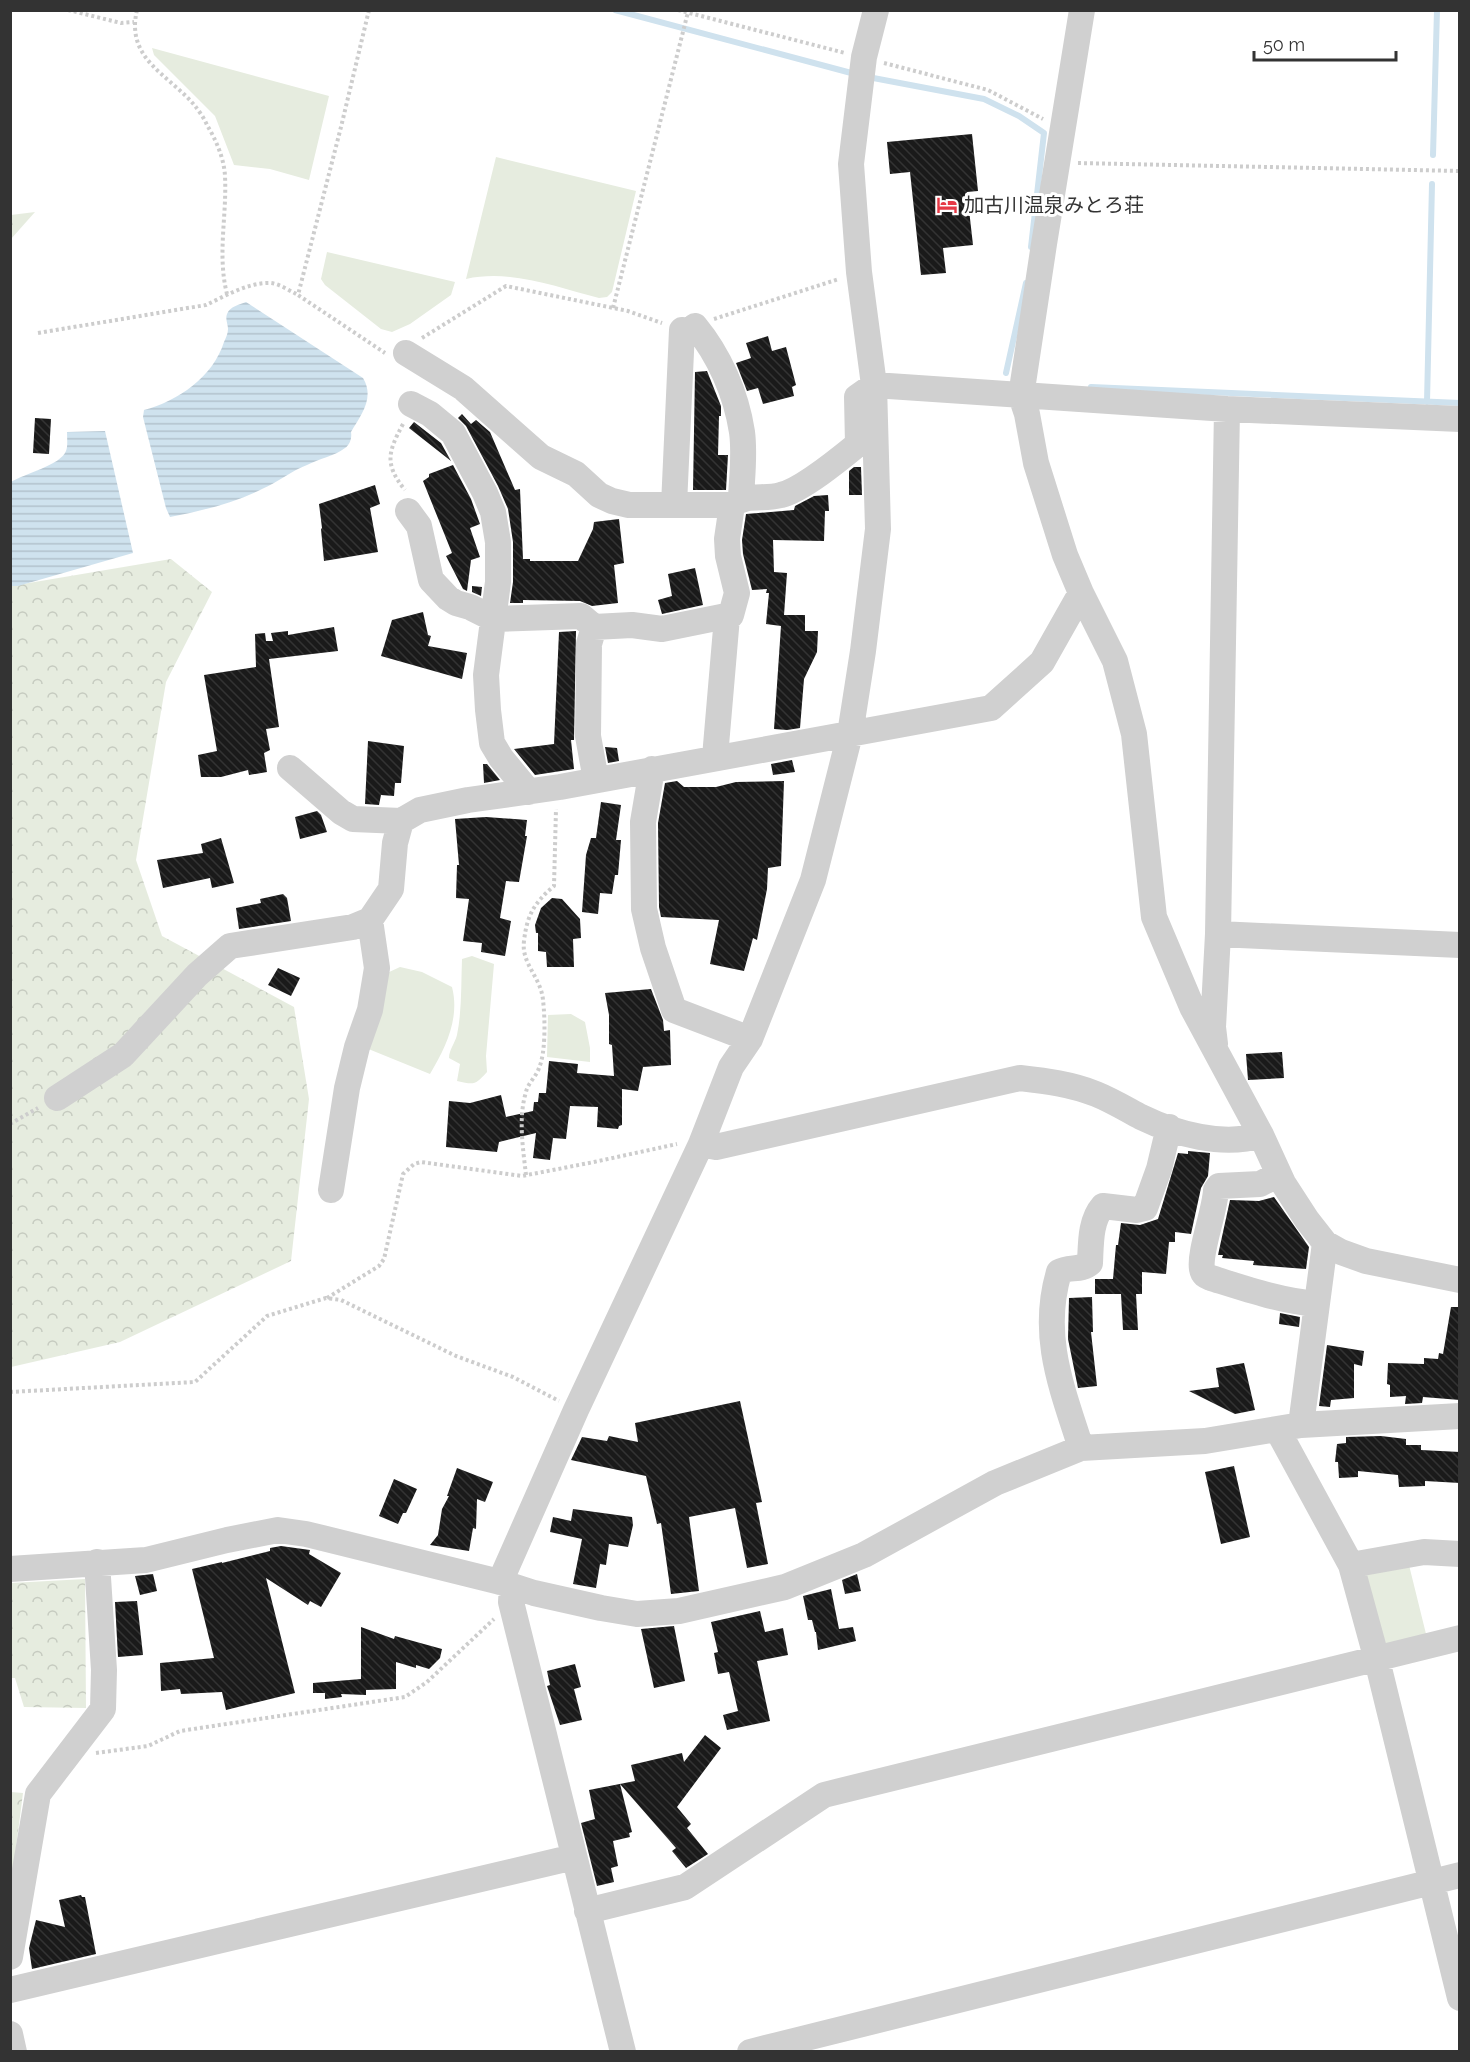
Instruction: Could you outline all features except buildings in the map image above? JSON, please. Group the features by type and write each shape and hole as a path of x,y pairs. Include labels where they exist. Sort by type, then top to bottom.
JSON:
{"street":[{"path":"623,2052 508,1590 576,1410 701,1144 731,1067 750,1039 813,880 850,734 878,529 874,385 860,273 851,164 864,57 876,10"},
{"path":"1082,10 1021,396 1027,414 1036,463 1065,555 1115,661 1134,734 1154,917 1192,1007 1261,1135 1279,1174 1307,1220 1325,1243 1341,1252 1366,1261 1460,1280"},
{"path":"408,511 418,526 431,580 448,598 482,612 494,620 581,615 594,627 632,625 663,629 731,615 737,593 728,556 727,539 744,458 742,432 720,362 688,328"},
{"path":"675,505 688,328"},
{"path":"406,353 463,388 541,457 576,474 599,495 629,505 736,501 780,496 791,492 831,466 858,444 857,397 874,385 1227,409 1460,419"},
{"path":"411,404 430,414 453,433 493,512 498,542 498,582 486,675 492,743 501,758 529,792"},
{"path":"1215,1048 1213,1027 1218,934 1227,409"},
{"path":"290,768 340,812 353,819 401,821 420,810 468,800 560,787 991,708 1042,662 1081,593"},
{"path":"715,757 727,617"},
{"path":"594,627 589,644 588,736 596,780"},
{"path":"652,769 643,822 644,909 653,948 674,1010 750,1039"},
{"path":"57,1098 123,1055 197,975 230,946 353,927 370,920 391,889 395,843 401,821"},
{"path":"331,1190 347,1088 357,1047 370,1010 377,968 370,920"},
{"path":"1218,934 1460,945"},
{"path":"701,1144 716,1147 1020,1078 1058,1082 1097,1094 1143,1118 1219,1139 1245,1140 1261,1135"},
{"path":"1081,1448 1052,1351 1051,1324 1054,1286 1059,1272 1090,1263 1096,1214 1103,1206 1137,1210 1145,1208 1159,1169 1169,1127"},
{"path":"1279,1174 1260,1184 1219,1186 1216,1190 1202,1272 1205,1276 1255,1292 1317,1304"},
{"path":"1325,1243 1317,1304 1289,1427 1351,1565 1377,1660 1460,1998"},
{"path":"10,1569 146,1560 278,1530 306,1534 508,1590 534,1593 637,1614 679,1611 785,1587 864,1555 995,1483 1081,1448 1205,1441 1289,1427 1460,1416"},
{"path":"1351,1565 1424,1552 1460,1554"},
{"path":"10,1957 38,1794 103,1709 104,1670 97,1562"},
{"path":"587,1911 685,1887 824,1795 1460,1638"},
{"path":"10,1990 574,1857"},
{"path":"750,2052 1460,1875"},
{"path":"10,2034 14,2052"}],"path":[{"path":"68,10 121,23 134,22"},
{"path":"137,10 134,22 139,46 147,61 195,105 219,148 225,174 223,277 227,294"},
{"path":"297,295 369,10"},
{"path":"613,308 689,10"},
{"path":"1057,163 1460,171"},
{"path":"38,333 206,305 227,294 272,283 297,295 394,359 406,353 419,340 506,286 628,311 688,328 860,273"},
{"path":"408,511 410,500 406,490 394,476 390,458 411,404"},
{"path":"526,1174 522,1116 526,1091 540,1068 545,1021 541,986 523,956 523,944 526,926 537,900 554,886 555,817 560,787"},
{"path":"10,1124 57,1098"},
{"path":"10,1392 195,1382 267,1316 326,1298 379,1266 384,1259 403,1174 408,1167 421,1162 522,1176 676,1144 701,1144"},
{"path":"326,1298 341,1300 456,1356 513,1377 576,1410"},
{"path":"66,1757 148,1746 180,1731 405,1697 427,1682 508,1590"}],"green space":[{"path":"152,48 329,96 309,180 270,169 234,165 215,116 154,55"},
{"path":"496,157 636,191 612,292 607,297 599,298 517,278 483,276 466,279"},
{"path":"35,212 11,239 11,215"},
{"path":"327,252 455,282 451,295 410,324 392,332 381,329 325,285 321,279"},
{"path":"171,559 212,592 166,682 136,860 162,936 294,1007 309,1099 291,1261 120,1342 11,1367 11,586"},
{"path":"472,956 494,964 486,1056 487,1072 477,1082 471,1083 457,1081 460,1064 449,1058 459,1026 462,959"},
{"path":"400,967 422,972 452,987 453,1021 430,1074 366,1048 387,973"},
{"path":"571,1014 585,1022 590,1062 547,1057 548,1015"},
{"path":"1408,1561 1427,1638 1384,1649 1363,1578 1367,1570"},
{"path":"85,1579 86,1708 24,1707 15,1678 11,1678 11,1583"},
{"path":"11,1792 23,1793 11,1887"}],"water":[{"path":"246,302 363,378 368,392 365,406 351,432 351,439 347,447 341,451 301,467 268,486 240,498 170,517 143,417 144,410 181,394 203,377 219,355 226,337 228,311"},
{"path":"105,431 133,553 18,586 11,586 11,482 50,465 63,456 67,449 67,432"}],"waterway":[{"path":"615,10 855,74"},
{"path":"1433,155 1437,10"},
{"path":"868,77 984,99 1019,116 1044,133 1031,247"},
{"path":"1427,402 1432,184"},
{"path":"1006,373 1026,283"},
{"path":"1091,387 1460,403"}],"place":[{"name":"加古川温泉みとろ荘","path":"947,205"}]}
